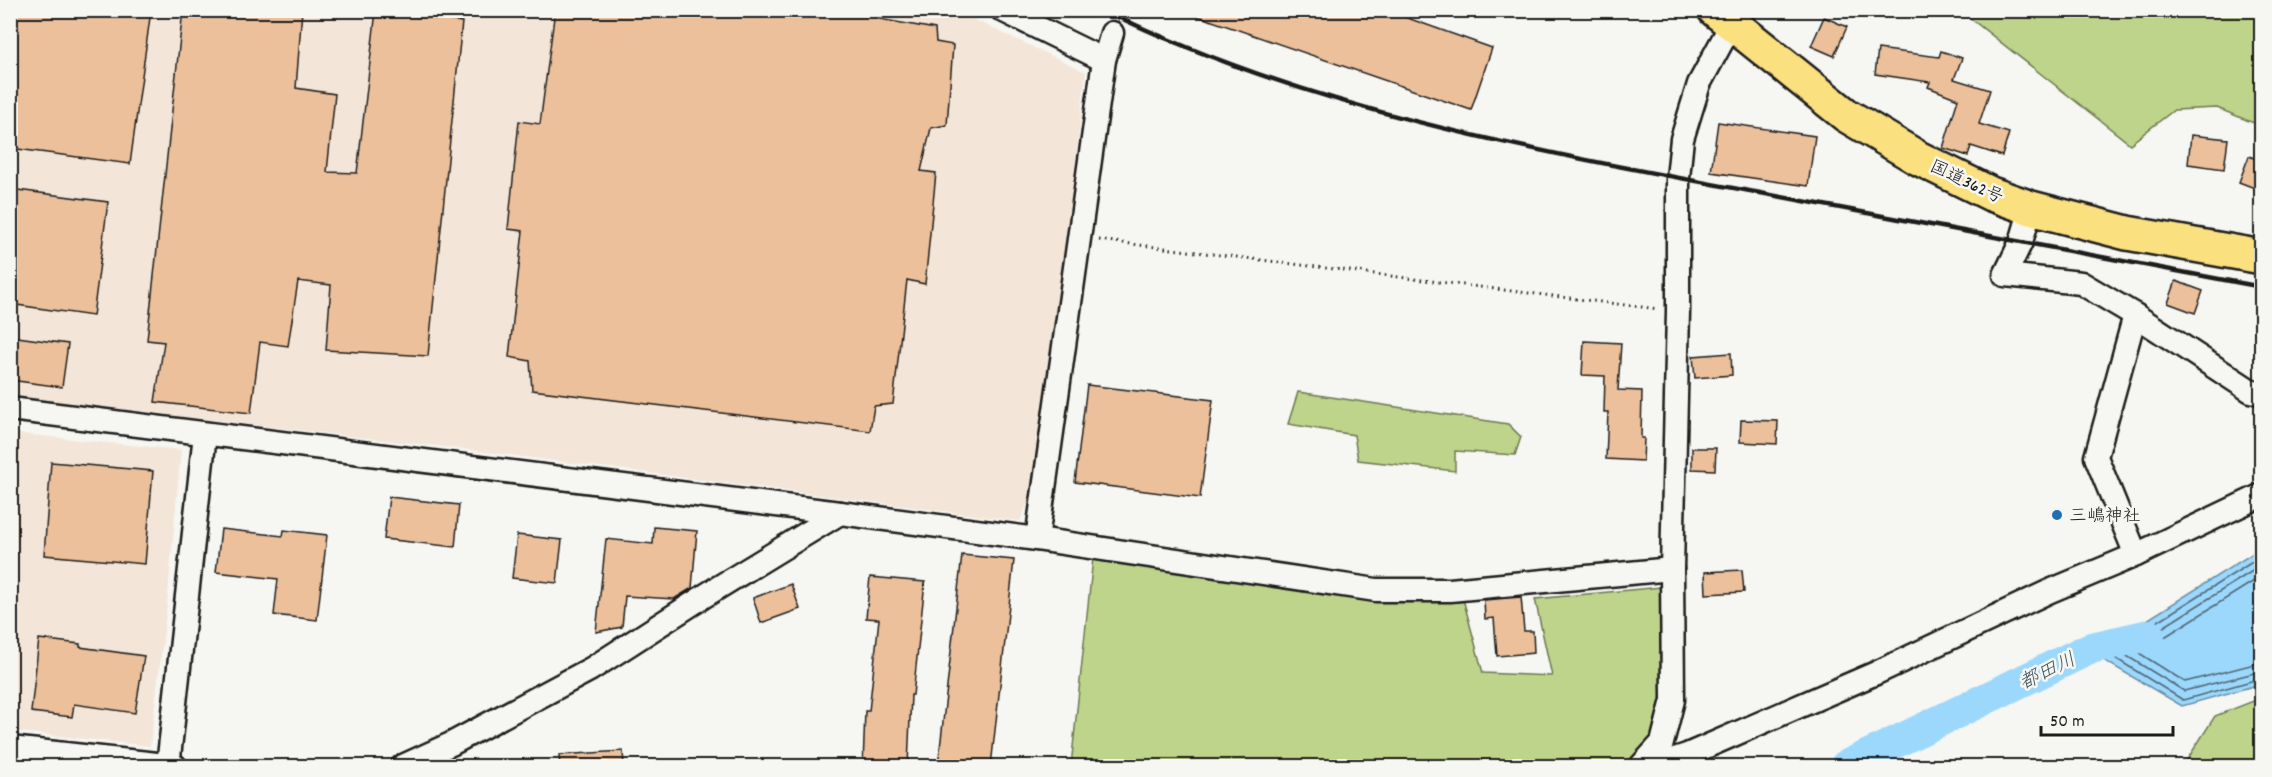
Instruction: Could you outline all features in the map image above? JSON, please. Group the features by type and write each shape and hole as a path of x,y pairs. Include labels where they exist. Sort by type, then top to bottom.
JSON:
{"highway":[{"name":"国道362号","path":"1723,17 1846,115 1918,158 1991,194 2031,208 2127,233 2262,257"}],"street":[{"path":"1002,10 1104,60"},
{"path":"1641,766 1662,743 1673,700 1672,569 1678,311 1678,178 1682,139 1723,17"},
{"path":"1037,539 1104,60 1112,33"},
{"path":"2031,208 2021,242 2005,275 2081,283 2135,315 2251,392 2262,394"},
{"path":"2135,315 2096,457 2136,555"},
{"path":"10,409 1037,539 1376,590 1450,590 1672,569"},
{"path":"10,748 170,766 204,434"},
{"path":"1653,766 1687,755 1876,674 2050,591 2136,555 2262,495"},
{"path":"403,766 452,744 591,669 705,595 840,513"}],"path":[{"path":"1080,237 1678,311"}],"shaded area":[{"path":"11,11 956,11 1086,72 1066,244 1032,494 1020,521 469,450 11,397"},
{"path":"11,433 181,450 167,605 150,746 11,731"}],"green space":[{"path":"1961,11 2261,11 2261,126 2217,108 2174,110 2130,144"},
{"path":"1298,392 1508,424 1521,437 1515,455 1455,451 1455,471 1358,460 1354,435 1288,424"},
{"path":"1093,558 1463,599 1483,673 1552,676 1535,599 1672,586 1685,670 1658,731 1636,766 1071,766"},
{"path":"2261,698 2261,766 2183,766 2215,716"}],"water":[{"path":"2261,548 2261,684 2182,706 2093,654"}],"building":[{"path":"10,10 151,10 130,164 10,148"},
{"path":"183,10 302,10 296,88 335,94 327,172 357,173 376,11 462,22 428,356 326,350 331,285 298,281 288,346 260,342 251,413 155,402 164,342 147,340"},
{"path":"555,10 881,10 879,19 935,29 936,42 953,45 947,125 931,128 921,171 936,173 925,284 907,280 893,404 874,406 870,431 532,390 530,361 509,357 523,231 508,229 519,121 540,124"},
{"path":"1189,10 1385,10 1492,48 1471,110 1189,13"},
{"path":"1824,17 1847,27 1834,56 1811,46"},
{"path":"1878,49 1939,57 1941,51 1962,58 1954,79 1990,90 1979,124 2009,133 2002,156 1971,146 1968,156 1943,148 1958,99 1928,87 1930,82 1875,74"},
{"path":"1718,122 1815,136 1808,186 1711,172"},
{"path":"2191,135 2228,139 2224,169 2188,164"},
{"path":"2249,156 2262,161 2262,191 2239,182"},
{"path":"10,189 108,202 93,316 10,304"},
{"path":"2176,281 2203,291 2195,313 2168,303"},
{"path":"10,336 68,344 62,387 10,380"},
{"path":"1584,341 1621,343 1618,390 1642,391 1643,461 1606,459 1608,412 1604,412 1605,376 1582,375"},
{"path":"1731,353 1732,375 1695,378 1693,356"},
{"path":"1087,385 1213,400 1200,498 1075,482"},
{"path":"1741,420 1778,421 1777,444 1740,442"},
{"path":"1692,448 1716,448 1715,470 1692,469"},
{"path":"51,462 153,471 145,564 44,555"},
{"path":"389,497 459,505 455,547 384,539"},
{"path":"654,527 697,531 692,588 674,599 625,596 622,627 596,632 606,539 653,544"},
{"path":"221,529 283,536 284,530 327,535 317,620 274,615 278,579 216,572"},
{"path":"517,535 562,540 557,583 512,578"},
{"path":"962,555 1014,560 991,766 938,766"},
{"path":"1742,570 1744,592 1706,594 1705,572"},
{"path":"870,577 925,582 913,695 911,695 908,766 863,766 865,711 869,711 879,619 866,618"},
{"path":"791,584 800,609 761,623 753,598"},
{"path":"1521,597 1524,631 1533,631 1534,653 1497,656 1494,618 1485,619 1484,600"},
{"path":"39,639 144,656 135,713 74,704 72,717 31,712"},
{"path":"623,751 624,766 560,766 559,755"}],"waterway":[{"name":"都田川","path":"1846,766 2091,648 2149,635"}],"railway":[{"path":"1104,10 1181,45 1260,75 1341,101 1505,143 1672,177 2262,287"}],"place":[{"name":"三嶋神社","path":"2057,515"}]}
